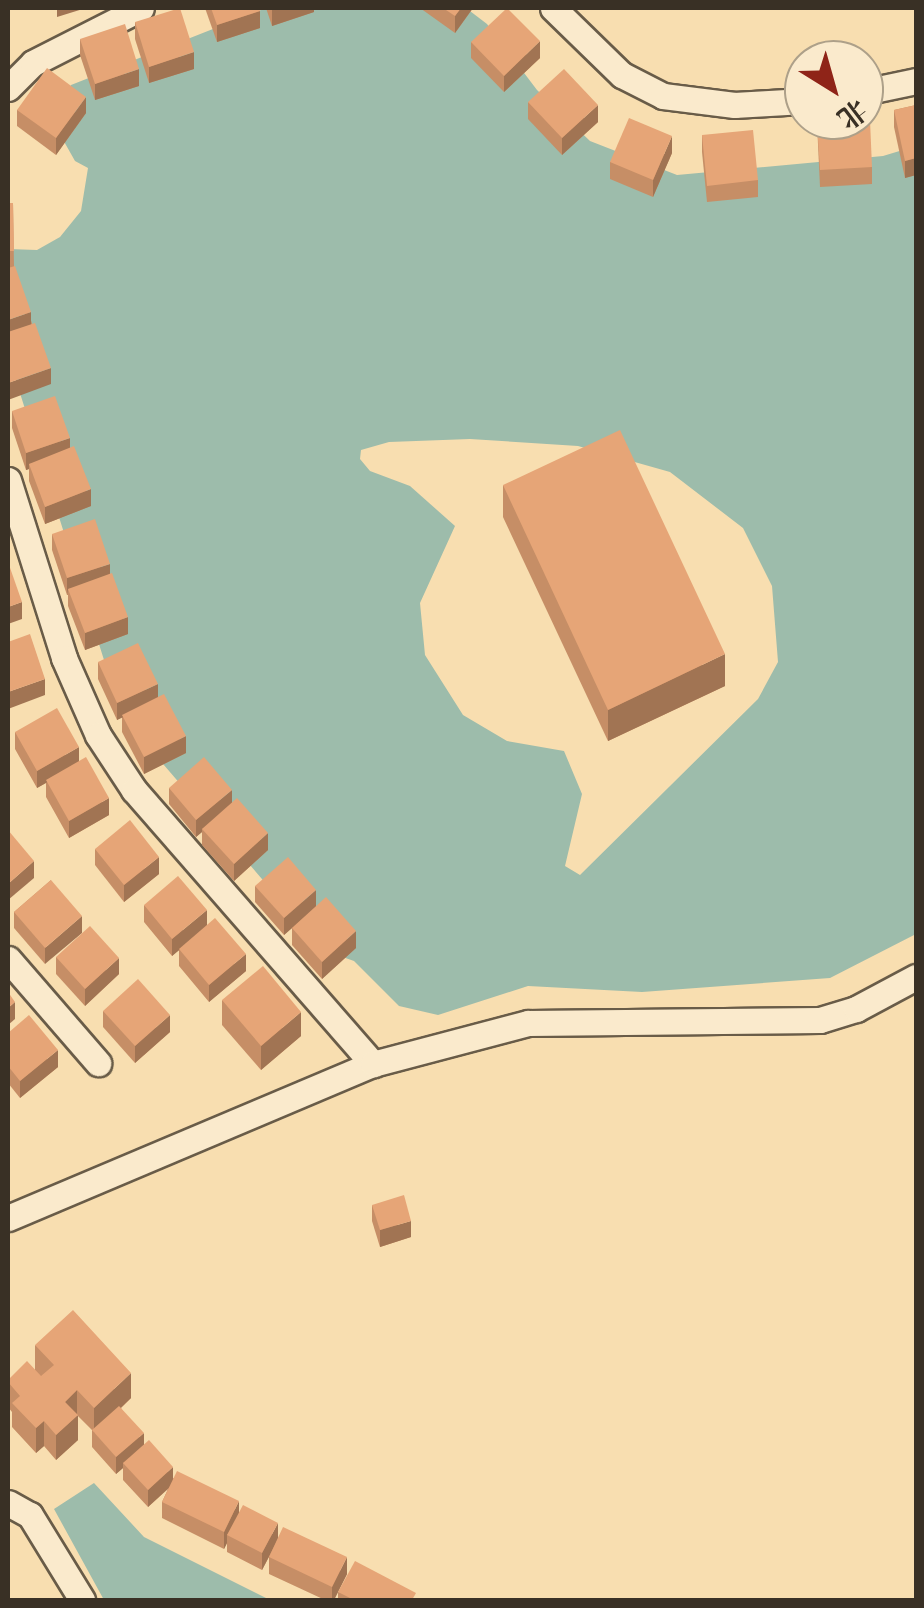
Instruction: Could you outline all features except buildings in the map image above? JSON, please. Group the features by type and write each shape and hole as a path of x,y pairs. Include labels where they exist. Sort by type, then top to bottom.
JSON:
{"lane":[{"path":"8,88 33,63 142,8"},
{"path":"552,8 622,76 663,96 734,106 784,102"},
{"path":"884,87 916,80"},
{"path":"8,480 64,658 98,735 134,790 374,1064"},
{"path":"8,959 98,1063"},
{"path":"8,1218 374,1064 528,1024 820,1020 856,1009 916,977"},
{"path":"8,1503 30,1515 82,1600"}],"shaded area":[{"path":"266,8 466,8 487,24 537,90 590,141 677,175 883,156 916,146 916,934 830,978 642,992 528,986 438,1015 399,1006 354,961 323,950 145,743 104,660 8,355 8,249 37,250 60,237 81,211 88,168 75,161 53,122 71,85","holes":["470,439 578,446 670,472 743,528 772,586 778,662 758,699 580,875 565,866 582,794 564,751 507,741 463,715 425,655 420,603 455,526 410,486 370,471 360,459 361,450 389,442"]},
{"path":"94,1483 144,1537 270,1600 104,1600 54,1509"}]}
